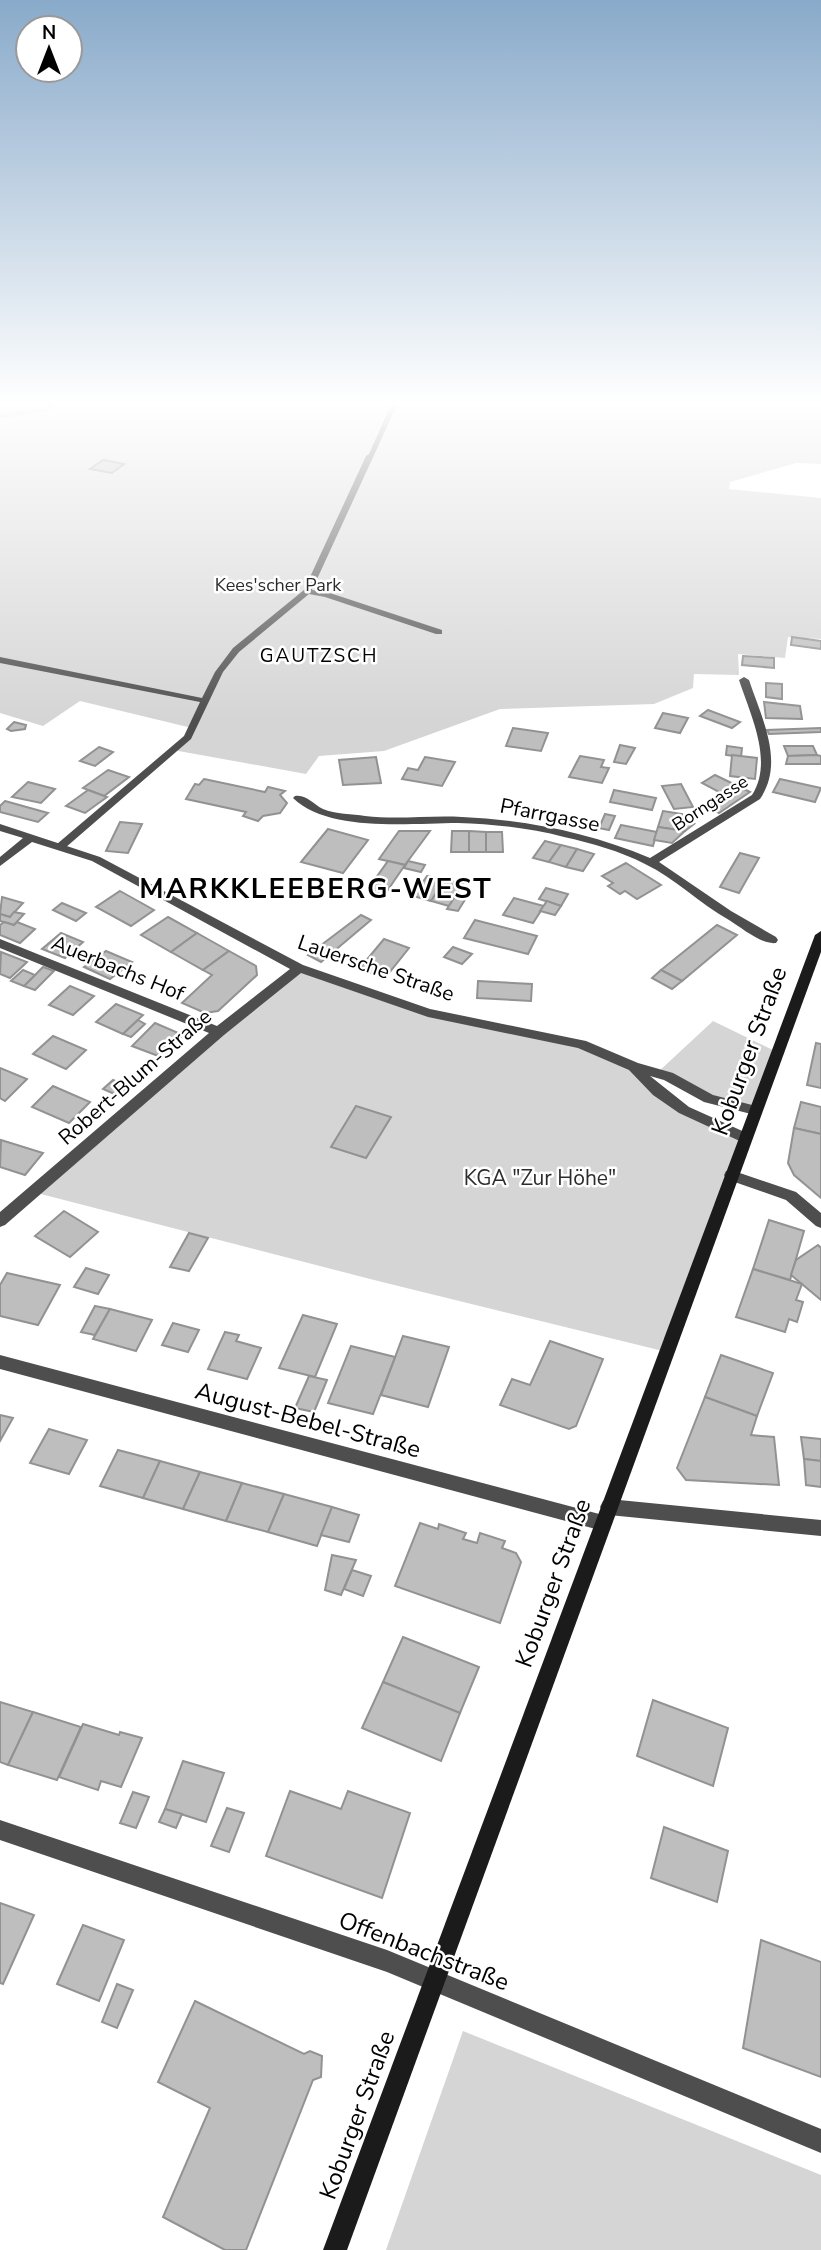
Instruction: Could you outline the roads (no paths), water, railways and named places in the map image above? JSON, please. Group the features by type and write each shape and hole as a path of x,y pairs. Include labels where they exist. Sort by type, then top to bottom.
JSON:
{"main road":[{"name":"Koburger Straße","path":"335,2250 821,935"}],"street":[{"name":"Borngasse","path":"651,862 756,797 764,789 768,763 744,680"},
{"name":"Pfarrgasse","path":"299,798 323,813 388,821 460,820 540,829 619,849 651,862 727,914 772,940"},
{"name":"Lauersche Straße","path":"0,827 96,859 299,968 428,1013 581,1044 634,1067 668,1076 709,1099 755,1110"},
{"path":"0,863 31,837"},
{"name":"Auerbachs Hof","path":"0,943 219,1032"},
{"name":"Robert-Blum-Straße","path":"0,1221 219,1032 299,968"},
{"name":"Lauersche Straße","path":"634,1067 652,1089 698,1119 744,1138"},
{"path":"731,1175 790,1196 821,1222"},
{"path":"0,1201 17,1206"},
{"name":"August-Bebel-Straße","path":"0,1362 606,1515 821,1528"},
{"name":"Offenbachstraße","path":"0,1830 387,1961 821,2141"}],"lane":[{"path":"61,846 180,744 192,728 219,672 236,650 307,591 345,510"},
{"path":"307,591 327,595 439,632"},
{"path":"0,660 204,705"}],"district":[{"name":"GAUTZSCH","path":"319,655"},
{"name":"MARKKLEEBERG-WEST","path":"316,888"}],"park label":[{"name":"Kees'scher Park","path":"278,585"},
{"name":"KGA \"Zur Höhe\"","path":"540,1178"}]}
